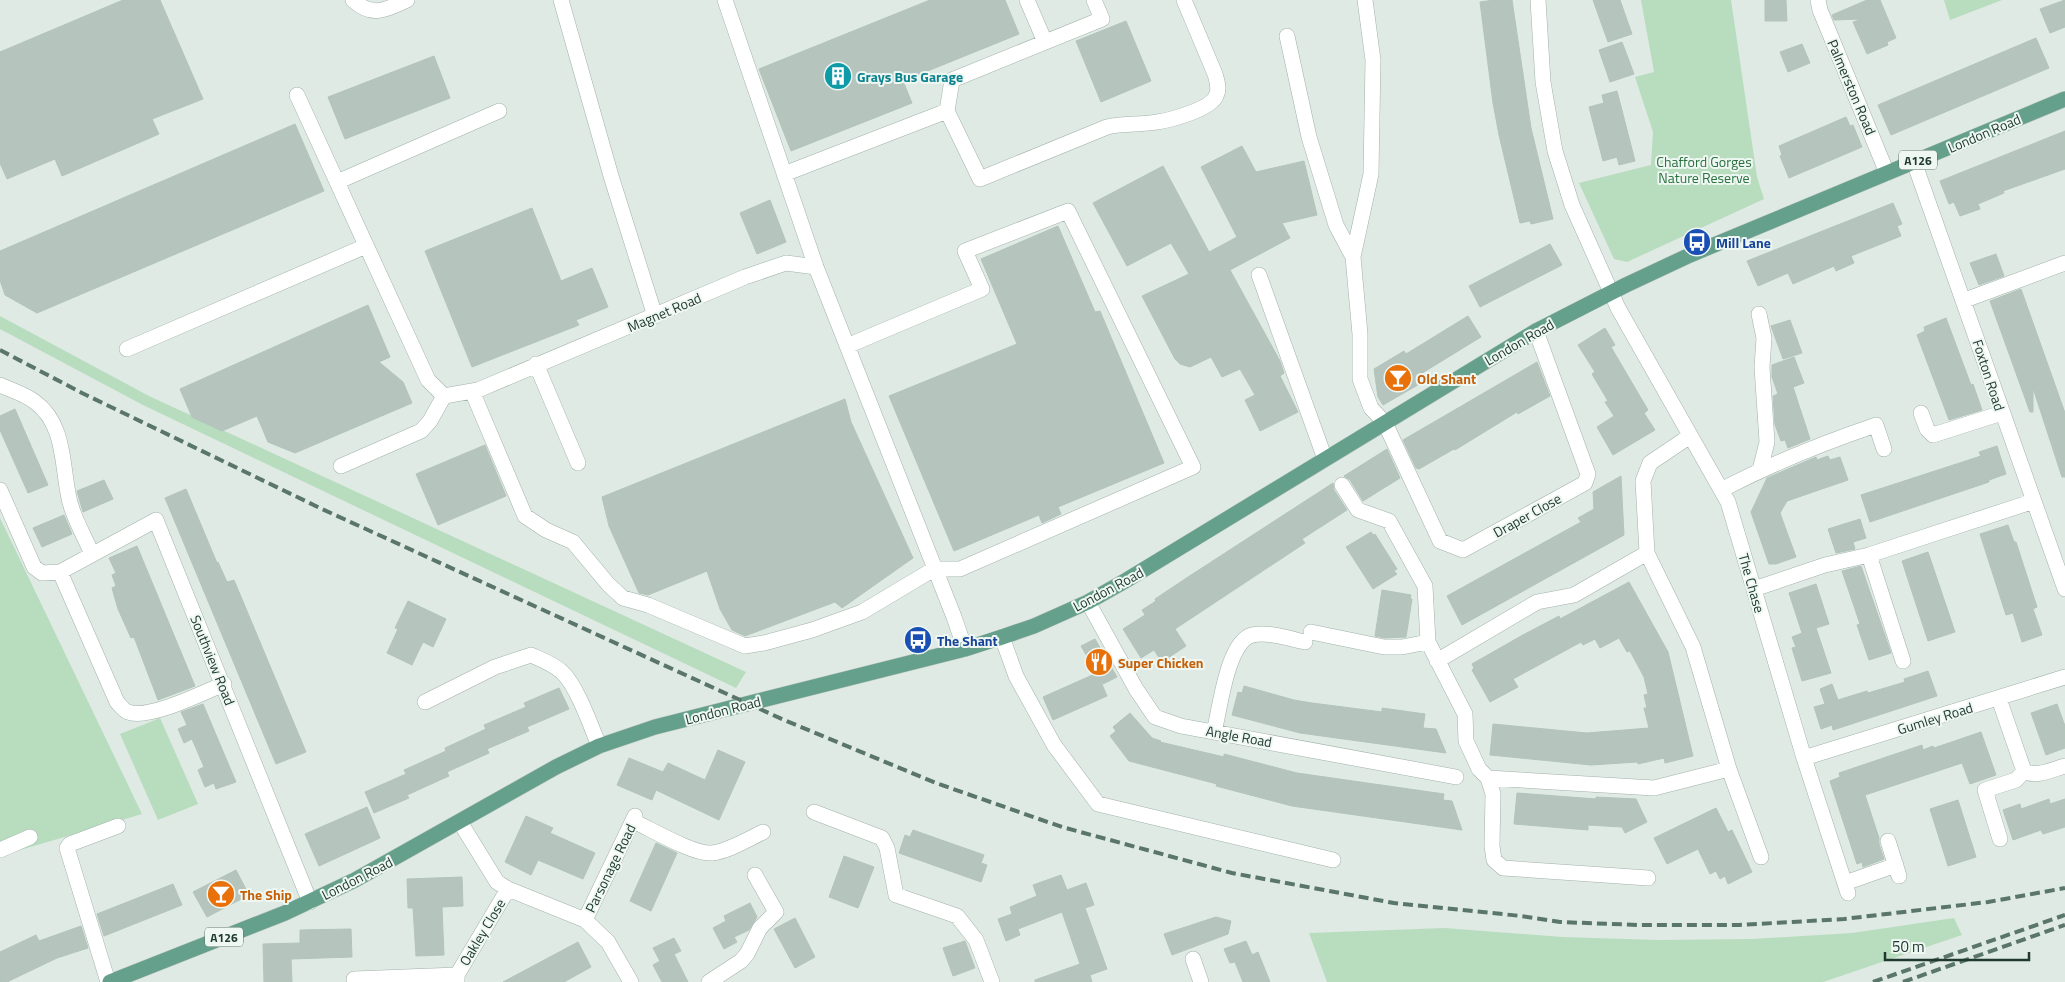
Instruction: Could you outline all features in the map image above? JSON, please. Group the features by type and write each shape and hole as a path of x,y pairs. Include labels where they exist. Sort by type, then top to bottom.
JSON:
{"main road":[{"name":"London Road","path":"109,982 310,902 355,880 556,767 599,746 655,727 964,649 1034,626 1088,602 1134,576 1536,331 1673,263 2065,99"}],"street":[{"path":"353,0 362,8 374,12 407,0"},
{"path":"561,0 611,176 655,316"},
{"path":"725,0 816,266 954,617 964,649"},
{"path":"1027,0 1045,42"},
{"path":"1094,0 1102,19 952,80 947,111 980,179 1107,127 1122,124 1158,122 1205,107 1212,102 1217,95 1218,85 1215,74 1184,0"},
{"path":"1365,0 1373,60 1370,174 1352,257 1360,334 1360,379 1371,408 1385,423"},
{"path":"1538,0 1543,82 1554,152 1572,205 1611,293"},
{"name":"Palmerston Road","path":"1818,0 1820,10 1888,173"},
{"path":"1287,36 1309,137 1336,225 1352,257"},
{"path":"297,96 428,380 444,396 430,421 421,431 341,466"},
{"path":"337,182 499,111"},
{"path":"784,174 947,111"},
{"name":"Foxton Road","path":"1914,162 2065,589"},
{"path":"472,391 525,516 546,530 573,542 608,584 623,598 648,605 745,646 802,632 862,612 934,569 960,569 1193,468 1068,211 965,250 982,289 847,346"},
{"path":"127,349 366,246"},
{"path":"1964,300 2065,262"},
{"name":"Magnet Road","path":"444,396 472,391 745,277 786,263 816,266"},
{"path":"1258,275 1325,459"},
{"name":"The Chase","path":"1611,293 1728,502 1804,758 1847,888 1898,871 1888,841"},
{"path":"1759,314 1764,338 1762,367 1766,442 1760,470"},
{"name":"Draper Close","path":"1385,423 1440,541 1463,550 1585,483 1588,474 1536,331"},
{"path":"536,364 578,463"},
{"path":"0,385 33,400 43,408 53,423 64,455 71,504 92,554"},
{"path":"1921,413 1927,430 1933,435 2002,413"},
{"path":"1721,490 1760,470 1822,444 1876,425 1884,449"},
{"path":"1690,436 1650,463 1643,481 1647,553 1693,647 1729,769 1761,857"},
{"path":"1342,485 1358,510 1389,521 1425,586 1428,642 1465,714 1466,740 1478,769 1488,778 1493,794 1492,846 1494,860 1503,868 1648,878"},
{"path":"0,490 38,571 60,572 117,702 126,712 136,714 151,712 224,684"},
{"path":"1754,589 1825,565 1869,555 2034,501"},
{"name":"Southview Road","path":"60,572 156,520 224,684 310,902"},
{"path":"1437,660 1537,602 1574,595 1647,553"},
{"path":"1869,555 1903,661"},
{"name":"Angle Road","path":"1088,602 1136,689 1155,716 1181,726 1456,777"},
{"path":"1214,732 1234,651 1252,635 1308,637 1384,647 1402,647 1428,642"},
{"path":"1002,637 1016,676 1054,745 1098,804 1334,860"},
{"path":"425,702 495,667 531,655 563,673 571,683 599,746"},
{"name":"Gumley Road","path":"1804,758 2065,677"},
{"path":"1999,699 2024,771 2029,774 2036,774 2065,766"},
{"path":"1488,778 1654,788 1729,769"},
{"path":"2000,839 1985,790 2016,780 2024,771"},
{"path":"814,812 882,838 887,848 896,895 957,916 976,940 992,982"},
{"name":"Parsonage Road","path":"585,920 634,818 694,850 710,853 719,852 763,832"},
{"name":"Parsonage Road","path":"460,822 497,882 508,889 585,920 608,942 631,982"},
{"path":"109,982 67,848 70,844 118,826"},
{"path":"0,850 30,837"},
{"path":"709,982 741,962 760,928 776,912 755,875"},
{"name":"Oakley Close","path":"354,979 457,978 508,889"},
{"path":"1193,959 1201,982"}],"green space":[{"name":"Chafford Gorges Nature Reserve","path":"1641,0 1731,0 1757,177 1764,199 1627,262 1614,259 1579,183 1651,165 1653,132 1635,77 1654,72"},
{"path":"1944,0 2002,0 1950,20"},
{"path":"0,316 149,396 746,672 736,688 143,405 0,329"},
{"path":"0,518 142,814 0,856"},
{"path":"160,718 198,804 158,820 120,734"},
{"path":"1954,918 1962,935 1823,982 1327,982 1309,933 1444,928 1562,937 1657,940 1752,939 1852,933"}],"building":[{"path":"123,0 160,0 203,99 152,119 159,134 62,176 55,159 7,179 0,163 0,52"},
{"name":"Grays Bus Garage","path":"930,0 1005,0 1019,34 903,81 912,103 791,151 759,69"},
{"path":"1512,0 1531,128 1553,219 1531,224 1530,221 1520,223 1493,103 1480,2"},
{"path":"1593,0 1620,0 1632,34 1608,42"},
{"path":"1765,0 1786,0 1787,21 1765,21"},
{"path":"1867,0 1880,0 1896,38 1887,42 1888,45 1867,54 1853,22 1861,19 1834,20 1832,15"},
{"path":"2065,0 2065,27 2050,33 2040,9"},
{"path":"1126,21 1151,81 1101,102 1076,41"},
{"path":"2036,38 2049,68 1891,135 1878,105"},
{"path":"1622,42 1634,74 1610,82 1599,50"},
{"path":"1802,44 1810,63 1788,72 1780,52"},
{"path":"434,56 450,98 345,139 328,97"},
{"path":"1617,91 1635,161 1619,165 1617,157 1603,161 1589,107 1604,103 1602,95"},
{"path":"1846,117 1850,126 1853,125 1862,147 1789,178 1780,156 1782,155 1779,146"},
{"path":"295,124 324,191 37,313 5,295 0,280 0,251"},
{"path":"2065,131 2065,169 2003,191 2004,193 1978,204 1980,209 1960,216 1954,202 1949,204 1940,181"},
{"path":"1242,146 1256,172 1304,161 1317,215 1282,223 1290,238 1230,270 1280,361 1284,373 1280,376 1298,412 1260,431 1245,400 1255,395 1240,369 1222,377 1211,357 1190,367 1180,364 1175,359 1142,296 1189,274 1171,243 1127,266 1093,203 1163,166 1209,252 1237,237 1201,167"},
{"path":"770,200 786,242 757,254 740,213"},
{"path":"1893,203 1902,224 1897,226 1901,236 1851,256 1854,263 1836,271 1834,266 1793,284 1788,273 1758,286 1747,261"},
{"path":"532,208 561,281 592,268 608,307 576,320 579,325 472,367 425,251"},
{"path":"1058,226 1095,312 1100,311 1164,463 1058,507 1061,514 1042,523 1039,515 954,551 889,396 1017,344 981,259"},
{"path":"1550,244 1562,265 1480,307 1469,286"},
{"path":"1996,254 2004,276 1979,285 1970,263"},
{"path":"2021,289 2065,413 2065,477 2062,477 2033,388 2033,412 2030,412 1990,301"},
{"path":"368,305 390,357 379,362 403,382 412,403 295,453 268,442 257,416 222,431 192,417 180,389"},
{"path":"1468,316 1481,337 1419,375 1423,382 1383,405 1378,397 1374,369 1404,351 1406,354"},
{"path":"1946,318 1982,410 1949,420 1917,335 1925,331 1924,327"},
{"path":"1790,320 1802,353 1783,359 1771,326"},
{"path":"1605,328 1615,345 1611,347 1648,410 1644,413 1655,430 1613,455 1597,427 1614,416 1605,402 1608,401 1592,374 1595,372 1578,345"},
{"path":"1794,357 1804,383 1793,387 1810,439 1788,448 1785,440 1781,441 1775,425 1773,396 1778,394 1772,377 1772,365"},
{"path":"1537,362 1550,396 1518,414 1517,412 1455,450 1419,469 1416,468 1403,440"},
{"path":"845,399 851,422 913,558 842,608 835,602 745,636 732,630 720,609 707,571 648,595 639,593 609,526 602,497"},
{"path":"15,409 48,485 28,493 0,430 0,416"},
{"path":"485,445 506,496 438,525 416,474"},
{"path":"1997,446 2006,474 1989,480 1989,482 1870,522 1861,495 1981,456 1979,452"},
{"path":"1387,449 1400,478 1363,501 1350,480 1344,476"},
{"path":"1828,456 1830,460 1840,457 1848,480 1787,501 1780,513 1796,557 1776,564 1769,564 1751,512 1767,478 1816,457 1817,460"},
{"path":"1621,476 1624,535 1462,625 1447,596 1581,522 1578,518 1594,509 1593,492"},
{"path":"104,480 113,499 83,512 77,491"},
{"path":"1333,483 1334,490 1347,510 1302,539 1305,543 1175,629 1186,646 1162,662 1154,650 1141,658 1123,629 1145,615 1142,610 1188,577"},
{"path":"186,489 227,582 234,580 306,752 276,764 165,498"},
{"path":"64,515 72,534 42,547 33,528"},
{"path":"1860,519 1866,538 1853,542 1855,549 1836,553 1828,529"},
{"path":"2008,525 2014,542 2016,542 2037,607 2033,609 2042,635 2022,642 2013,613 2006,615 1980,534"},
{"path":"1371,532 1373,535 1375,534 1397,569 1394,571 1397,574 1373,589 1346,547"},
{"path":"137,546 195,686 158,700 134,637 131,638 118,609 112,588 116,586 112,575 116,573 109,558"},
{"path":"1928,552 1955,632 1928,641 1902,561"},
{"path":"1861,566 1891,653 1869,660 1857,625 1860,624 1842,571"},
{"path":"1629,582 1668,652 1693,756 1665,763 1664,758 1638,764 1638,762 1591,765 1490,755 1493,724 1587,733 1649,728 1644,708 1647,708 1644,695 1648,694 1644,677 1630,651 1627,652 1619,638 1600,648 1595,639 1583,645 1581,642 1513,679 1518,687 1490,702 1472,670 1474,668 1472,664 1521,636 1559,616 1560,619"},
{"path":"1816,584 1829,624 1816,628 1831,673 1802,681 1792,648 1796,647 1792,637 1802,633 1789,593"},
{"path":"1382,590 1411,595 1406,637 1385,638 1375,636"},
{"path":"408,601 446,619 433,647 423,642 412,665 387,653 398,629 395,628"},
{"name":"Super Chicken","path":"1095,639 1117,677 1103,684 1081,646"},
{"path":"1928,671 1937,696 1833,730 1832,725 1821,729 1814,707 1825,704 1820,689 1832,684 1838,700 1905,682 1904,679"},
{"path":"1097,673 1107,696 1053,720 1043,697"},
{"path":"1244,686 1312,703 1382,712 1382,708 1425,714 1423,728 1436,729 1446,753 1300,733 1232,715 1238,692 1242,693"},
{"path":"559,688 569,709 527,727 529,731 487,749 489,753 447,772 449,776 407,795 409,798 374,813 365,792 406,774 404,770 446,751 445,748 486,729 484,725 526,707 524,703"},
{"path":"203,704 236,782 216,789 214,783 205,787 198,770 204,767 192,739 184,743 178,729 187,725 181,712"},
{"path":"2057,704 2065,726 2065,748 2046,755 2031,713"},
{"path":"1130,713 1152,738 1160,742 1224,757 1224,754 1297,773 1444,794 1443,800 1452,801 1462,830 1292,806 1129,761 1110,736 1116,731 1113,727"},
{"path":"1981,732 1996,775 1970,784 1962,763 1865,795 1884,859 1863,867 1862,862 1857,864 1830,781 1840,777 1839,773 1922,745 1923,750 1933,746 1934,748"},
{"path":"718,750 745,762 719,820 656,790 652,800 617,785 629,758 663,772 668,763 705,780"},
{"path":"1517,793 1596,799 1596,797 1636,799 1647,822 1625,833 1622,827 1588,825 1588,830 1514,824"},
{"path":"2049,799 2050,804 2065,799 2065,827 2043,834 2041,830 2013,840 2003,810 2020,804 2021,809"},
{"path":"1958,800 1976,857 1948,866 1930,809"},
{"path":"367,807 380,838 319,866 305,834"},
{"path":"1716,808 1728,832 1732,830 1752,872 1728,884 1725,876 1720,879 1716,871 1710,874 1698,849 1667,864 1654,838"},
{"path":"526,816 553,828 550,833 595,853 583,879 538,860 531,875 505,862"},
{"path":"913,830 984,855 981,863 987,865 981,882 899,853 905,835 910,837"},
{"path":"656,843 677,853 651,911 630,901"},
{"path":"844,856 874,867 858,908 829,897"},
{"name":"The Ship","path":"236,870 249,895 207,917 193,892"},
{"path":"1061,875 1067,890 1086,883 1094,905 1085,908 1107,969 1090,975 1092,982 1035,982 1035,980 1080,964 1062,912 1018,929 1020,935 1006,941 998,919 1012,914 1010,907 1037,896 1033,885"},
{"path":"462,877 463,906 442,907 444,955 416,956 413,908 408,908 407,879"},
{"path":"173,884 182,905 104,936 97,914"},
{"path":"750,903 757,917 749,930 734,937 737,942 724,949 713,928 726,921 724,916"},
{"path":"1216,917 1231,921 1228,934 1172,955 1164,934"},
{"path":"795,918 815,957 795,968 774,929"},
{"path":"81,926 88,948 57,958 7,982 0,982 0,952 36,935 39,941"},
{"path":"351,929 352,957 291,959 292,982 264,982 263,944 300,943 300,930"},
{"path":"674,938 681,951 674,954 688,982 662,982 653,965 660,961 653,948"},
{"path":"965,941 975,968 953,976 943,948"},
{"path":"1246,941 1252,955 1258,952 1270,982 1243,982 1235,962 1230,963 1224,949"},
{"path":"578,942 591,967 564,982 503,982"}],"railway":[{"path":"0,350 82,393 322,509 784,720 936,783 1062,827 1232,873 1394,903 1521,916 1560,922 1640,925 1739,925 1844,919 1988,902 2065,888"},
{"path":"1873,982 2065,915"},
{"path":"1903,982 2065,925"}],"place":[{"name":"Grays Bus Garage","path":"838,76"},
{"name":"Mill Lane","path":"1697,242"},
{"name":"Old Shant","path":"1398,378"},
{"name":"The Shant","path":"918,640"},
{"name":"Super Chicken","path":"1099,662"},
{"name":"The Ship","path":"221,894"}]}
